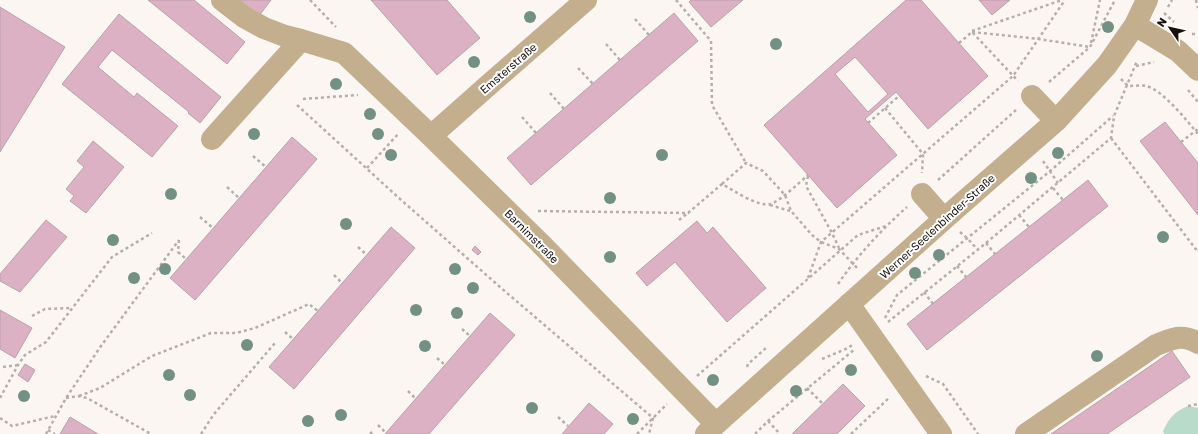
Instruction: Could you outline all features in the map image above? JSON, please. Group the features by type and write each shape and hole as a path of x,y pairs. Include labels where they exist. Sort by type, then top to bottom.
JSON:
{"street":[{"path":"212,139 301,40 264,28 244,17 222,0"},
{"name":"Emsterstraße","path":"431,136 586,0"},
{"name":"Werner-Seelenbinder-Straße","path":"711,429 944,219 1056,121 1107,65 1144,30 1147,0"},
{"path":"1144,30 1178,51 1192,78"},
{"name":"Barnimstraße","path":"301,40 344,53 540,243 682,389 711,429"},
{"path":"1032,96 1056,121"},
{"path":"922,194 944,219"},
{"path":"849,304 941,434"},
{"path":"1026,434 1156,345 1179,337 1190,338 1198,343"}],"path":[{"path":"676,0 711,41 712,105 746,163 762,171 785,194 791,211 812,235 821,242 840,250"},
{"path":"958,43 972,32 1062,0"},
{"path":"808,278 821,242 1013,76 1066,0"},
{"path":"1090,47 1100,0"},
{"path":"637,434 682,389 840,250 858,235 886,226 1032,96 1090,47 1115,0"},
{"path":"820,360 848,348 924,292 1053,188 1111,138 1114,116 1128,86 1135,66 1144,30 1172,0"},
{"path":"1196,0 1198,8"},
{"path":"635,19 649,35"},
{"path":"972,32 1090,47"},
{"path":"972,32 1032,96"},
{"path":"606,44 620,60"},
{"path":"1135,66 1154,62 1160,64"},
{"path":"578,68 593,84"},
{"path":"1192,78 1198,102"},
{"path":"1128,86 1148,86 1163,96 1197,130 1198,134"},
{"path":"303,99 385,93"},
{"path":"550,93 564,109"},
{"path":"868,123 899,96"},
{"path":"297,105 488,276 653,418"},
{"path":"885,108 923,154 922,194"},
{"path":"755,434 870,333 886,317 897,294 1050,172 1114,116"},
{"path":"522,117 536,133"},
{"path":"367,168 412,118"},
{"path":"1181,142 1197,130"},
{"path":"1111,138 1198,252"},
{"path":"253,156 266,167"},
{"path":"679,220 746,163"},
{"path":"770,205 808,175 806,186 840,250 871,285"},
{"path":"722,184 758,203 791,211"},
{"path":"227,187 239,198"},
{"path":"1053,188 1063,200"},
{"path":"506,210 688,213"},
{"path":"1019,216 1029,227"},
{"path":"200,217 213,228"},
{"path":"0,398 25,355 46,342 112,257 152,233"},
{"path":"46,434 66,398 101,346 179,240 178,252 186,259"},
{"path":"986,243 995,254"},
{"path":"358,247 366,255"},
{"path":"957,266 966,277"},
{"path":"334,275 342,283"},
{"path":"924,292 932,304"},
{"path":"66,398 79,396 100,388 152,356 211,333 236,333 255,328 309,304 318,311"},
{"path":"32,316 44,309 71,308"},
{"path":"462,329 470,336"},
{"path":"285,332 294,339"},
{"path":"201,434 214,414 275,343"},
{"path":"437,358 445,365"},
{"path":"3,367 18,365"},
{"path":"924,373 944,384 978,434"},
{"path":"851,434 904,382"},
{"path":"807,388 822,404"},
{"path":"408,391 416,399"},
{"path":"79,396 87,398 151,434"},
{"path":"1188,406 1198,404"},
{"path":"0,418 12,426 56,416"},
{"path":"558,417 568,426"},
{"path":"649,434 653,418"},
{"path":"768,421 780,434"},
{"path":"378,425 386,433"},
{"path":"48,430 55,434"},
{"path":"370,434 374,430"}],"green space":[{"path":"1188,406 1198,408 1198,434 1164,434 1163,431 1167,422 1176,413"}],"building":[{"path":"148,0 194,0 245,42 227,64"},
{"path":"239,0 271,0 259,16"},
{"path":"371,0 447,0 480,38 437,75"},
{"path":"691,0 743,0 711,27 689,2"},
{"path":"906,0 921,0 988,76 928,129 896,92 865,119 897,155 837,208 764,125","holes":["855,57 888,94 868,112 835,74"]},
{"path":"979,0 1010,0 992,15"},
{"path":"0,7 65,47 0,152"},
{"path":"674,13 698,41 531,185 507,158"},
{"path":"119,14 221,97 200,123 188,113 189,112 112,50 98,67 134,97 137,93 178,126 152,157 62,84"},
{"path":"1165,122 1198,163 1198,215 1140,141"},
{"path":"292,137 317,159 195,300 170,278"},
{"path":"93,141 124,167 86,213 70,201 74,196 66,189 84,167 77,161"},
{"path":"1088,180 1108,206 927,350 907,324"},
{"path":"46,220 67,237 20,292 0,281 0,274"},
{"path":"697,221 707,233 713,227 766,288 727,322 675,262 647,286 636,273"},
{"path":"391,227 415,248 294,389 269,367"},
{"path":"475,246 481,252 478,255 472,250"},
{"path":"0,310 32,328 15,358 0,349"},
{"path":"490,313 515,335 429,434 385,434"},
{"path":"1172,351 1190,377 1107,434 1051,434"},
{"path":"25,364 35,370 28,382 18,375"},
{"path":"843,384 865,406 837,434 792,434"},
{"path":"589,403 613,424 604,434 562,434"},
{"path":"70,417 98,434 60,434"}]}
